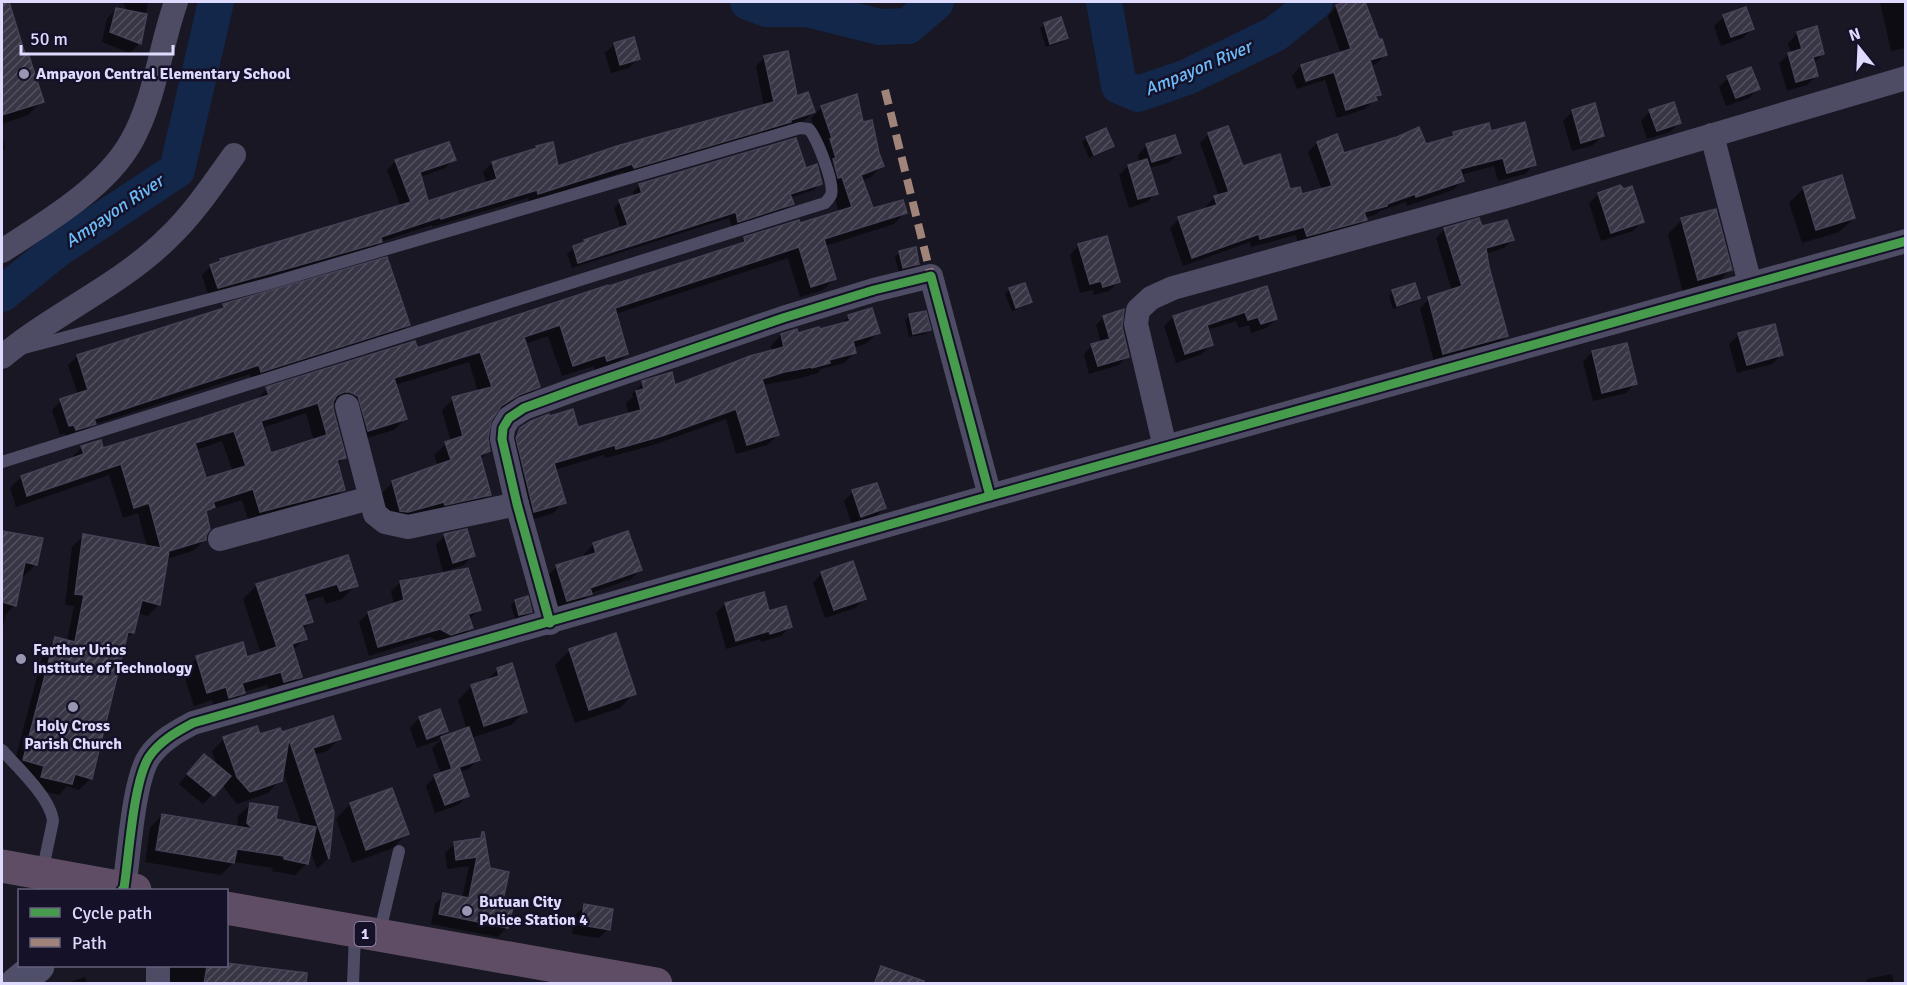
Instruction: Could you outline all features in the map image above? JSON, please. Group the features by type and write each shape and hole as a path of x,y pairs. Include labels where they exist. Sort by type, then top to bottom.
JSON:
{"highway":[{"path":"2,866 40,882 116,889"},
{"name":"1","path":"228,908 656,984"}],"street":[{"path":"2,251 106,178 131,142 147,105 176,2"},
{"path":"1165,447 1136,324 1138,310 1151,298 1173,288 1507,196 1905,78"},
{"path":"1712,135 1750,284"},
{"path":"4,355 135,266 168,238 196,208 234,155"},
{"path":"127,889 139,785 149,758 166,738 193,723 990,496 1905,241"},
{"path":"550,623 517,504 502,439 503,428 509,418 524,408 573,390 783,318 874,290 931,276 990,496"},
{"path":"347,406 375,514 385,522 408,527 517,504"},
{"path":"220,539 370,498"},
{"path":"158,967 158,984"}],"lane":[{"path":"2,462 825,203 831,196 831,186 815,136 809,129 800,128 270,283 4,355"},
{"path":"2,750 42,797 52,814 53,821 40,882"},
{"path":"353,984 367,934 399,851"}],"building":[{"path":"2,2 9,2 25,54 28,53 44,102 2,115"},
{"path":"1346,2 1365,2 1387,55 1370,60 1381,95 1375,96 1377,100 1346,110 1334,72 1306,81 1301,65 1351,49 1336,5"},
{"path":"1746,7 1754,29 1731,37 1723,15"},
{"path":"116,8 147,14 141,44 110,32"},
{"path":"1061,17 1068,38 1050,44 1044,23"},
{"path":"1817,26 1824,54 1813,57 1818,76 1796,82 1788,53 1802,49 1797,32"},
{"path":"634,37 640,59 620,65 614,43"},
{"path":"788,51 797,96 808,92 815,112 791,120 791,122 634,168 632,164 538,194 537,190 441,219 441,217 381,237 382,242 218,288 210,265 221,261 220,259 411,202 395,160 449,142 456,160 420,172 428,201 497,179 492,162 537,148 536,146 553,142 558,166 617,146 774,102 764,56"},
{"path":"1751,67 1760,89 1736,98 1727,76"},
{"path":"857,94 863,122 872,120 884,166 861,175 873,208 903,200 907,213 824,239 836,279 811,287 799,247 615,308 628,354 607,361 605,355 573,366 560,325 524,337 540,387 519,395 501,406 491,421 488,438 490,451 480,455 491,495 445,505 444,502 408,512 400,511 392,481 451,460 445,442 463,436 452,397 492,387 480,352 394,378 407,419 368,431 358,396 350,392 337,395 333,402 333,409 346,458 337,460 345,490 260,512 253,489 213,502 215,507 206,511 210,529 206,540 169,551 160,605 142,600 134,633 128,632 92,779 75,774 72,784 41,777 44,766 23,760 55,637 75,642 84,595 75,594 83,534 161,548 149,503 134,508 121,464 27,496 21,476 84,454 81,446 101,440 103,448 198,419 269,395 266,387 415,341 417,347 420,347 745,242 744,237 852,207 842,177 838,178 833,159 836,158 830,139 832,138 821,106","holes":["318,403 327,435 271,453 261,421","234,431 246,466 206,478 195,443"]},
{"path":"1674,102 1681,123 1657,131 1649,110"},
{"path":"1595,103 1604,136 1581,143 1572,110"},
{"path":"1525,122 1536,165 1507,173 1503,158 1460,169 1464,181 1416,197 1415,194 1387,204 1387,206 1364,212 1367,220 1307,236 1304,227 1260,239 1259,234 1192,258 1178,217 1217,205 1214,196 1229,192 1208,133 1228,126 1243,166 1280,154 1290,189 1300,187 1302,194 1332,186 1317,142 1337,134 1344,153 1397,137 1419,127 1426,144 1454,136 1453,132 1489,123 1491,131"},
{"path":"1106,128 1114,146 1094,155 1086,137"},
{"path":"1175,135 1181,153 1152,162 1146,144"},
{"path":"796,138 806,168 817,164 822,184 790,194 794,204 738,222 736,212 578,263 573,246 628,225 619,200 642,193 639,184"},
{"path":"1147,159 1158,194 1138,199 1128,165"},
{"path":"1842,175 1855,218 1816,230 1803,187"},
{"path":"1620,185 1624,189 1632,186 1644,222 1611,233 1598,193"},
{"path":"1716,209 1732,270 1698,280 1681,218"},
{"path":"1479,218 1482,226 1507,220 1514,240 1486,248 1508,336 1443,354 1428,297 1462,286 1444,228"},
{"path":"1107,236 1120,282 1103,287 1101,281 1090,284 1078,244"},
{"path":"916,247 919,264 903,268 899,251"},
{"path":"387,257 410,325 261,372 259,365 94,419 96,424 76,430 74,425 69,426 60,399 88,390 77,355 224,308 223,304"},
{"path":"1025,283 1032,302 1016,308 1009,288"},
{"path":"1415,283 1420,298 1397,306 1392,290"},
{"path":"1267,286 1277,319 1261,324 1258,317 1248,320 1245,312 1207,325 1213,345 1185,354 1173,316"},
{"path":"872,308 880,333 853,341 856,353 829,360 830,363 812,368 784,372 762,379 779,435 747,445 736,409 662,436 616,449 615,445 554,463 566,503 534,512 516,438 520,428 531,421 573,409 578,427 641,410 636,391 644,389 642,381 672,372 675,385 750,356 784,347 781,334 797,329 798,333 819,327 820,329 850,321 848,315"},
{"path":"1124,309 1122,327 1129,357 1098,366 1091,344 1110,339 1103,316"},
{"path":"926,311 931,330 913,334 909,314"},
{"path":"1775,324 1783,355 1747,365 1738,333"},
{"path":"1627,343 1637,384 1602,393 1592,351"},
{"path":"877,483 886,508 861,517 852,490"},
{"path":"467,529 475,556 453,563 444,534"},
{"path":"2,531 43,538 37,565 25,562 16,606 2,602"},
{"path":"628,531 642,570 590,588 592,594 567,601 556,565 596,553 593,543"},
{"path":"348,555 358,586 340,591 337,584 304,594 313,622 302,625 307,639 292,644 302,677 284,682 281,672 242,683 245,693 229,698 226,687 207,693 196,656 243,642 247,657 277,647 256,584"},
{"path":"853,561 866,599 834,610 821,572"},
{"path":"468,568 481,610 468,614 473,628 451,635 440,629 378,647 368,612 404,600 400,581"},
{"path":"764,592 769,611 786,606 792,627 736,641 725,603"},
{"path":"528,596 532,612 519,615 515,600"},
{"path":"616,633 636,694 589,710 569,649"},
{"path":"512,663 527,712 484,726 471,685 499,676 497,668"},
{"path":"440,709 448,731 427,739 419,717"},
{"path":"333,716 341,739 313,748 334,812 329,859 289,739 282,781 250,792 237,777 223,737 257,726 260,734 280,728 282,732"},
{"path":"469,727 480,760 459,767 469,796 445,805 434,775 452,769 441,737"},
{"path":"204,754 231,776 214,796 187,774"},
{"path":"392,788 409,834 366,850 350,803"},
{"path":"250,803 278,807 276,819 316,827 308,864 284,859 284,856 237,849 234,863 156,850 162,814 253,829 247,823"},
{"path":"484,832 490,868 509,872 502,905 513,907 508,928 439,914 443,893 469,898 477,857 456,860 454,842 481,838"},
{"path":"584,904 613,909 610,930 581,925"},
{"path":"228,963 307,973 306,984 204,984 207,967 228,967"},
{"path":"881,966 924,981 924,984 874,984"}],"waterway":[{"name":"Ampayon River","path":"2,294 58,249 177,170 216,2"},
{"name":"Ampayon River","path":"748,2 766,9 807,9 880,27 908,26 936,2"},
{"name":"Ampayon River","path":"1104,2 1119,86 1138,94 1187,77 1275,34 1315,2"}],"marked path":[{"path":"885,90 931,276"}],"cycle path":[{"path":"123,889 135,801 149,757 163,742 193,723 990,496 1906,241"},
{"path":"550,623 517,504 502,439 503,428 509,418 524,408 573,390 783,318 874,290 931,276 990,496"}],"place":[{"name":"Ampayon Central Elementary School","path":"24,74"},
{"name":"Farther Urios Institute of Technology","path":"21,659"},
{"name":"Holy Cross Parish Church","path":"73,707"},
{"name":"Butuan City Police Station 4","path":"467,911"}]}
